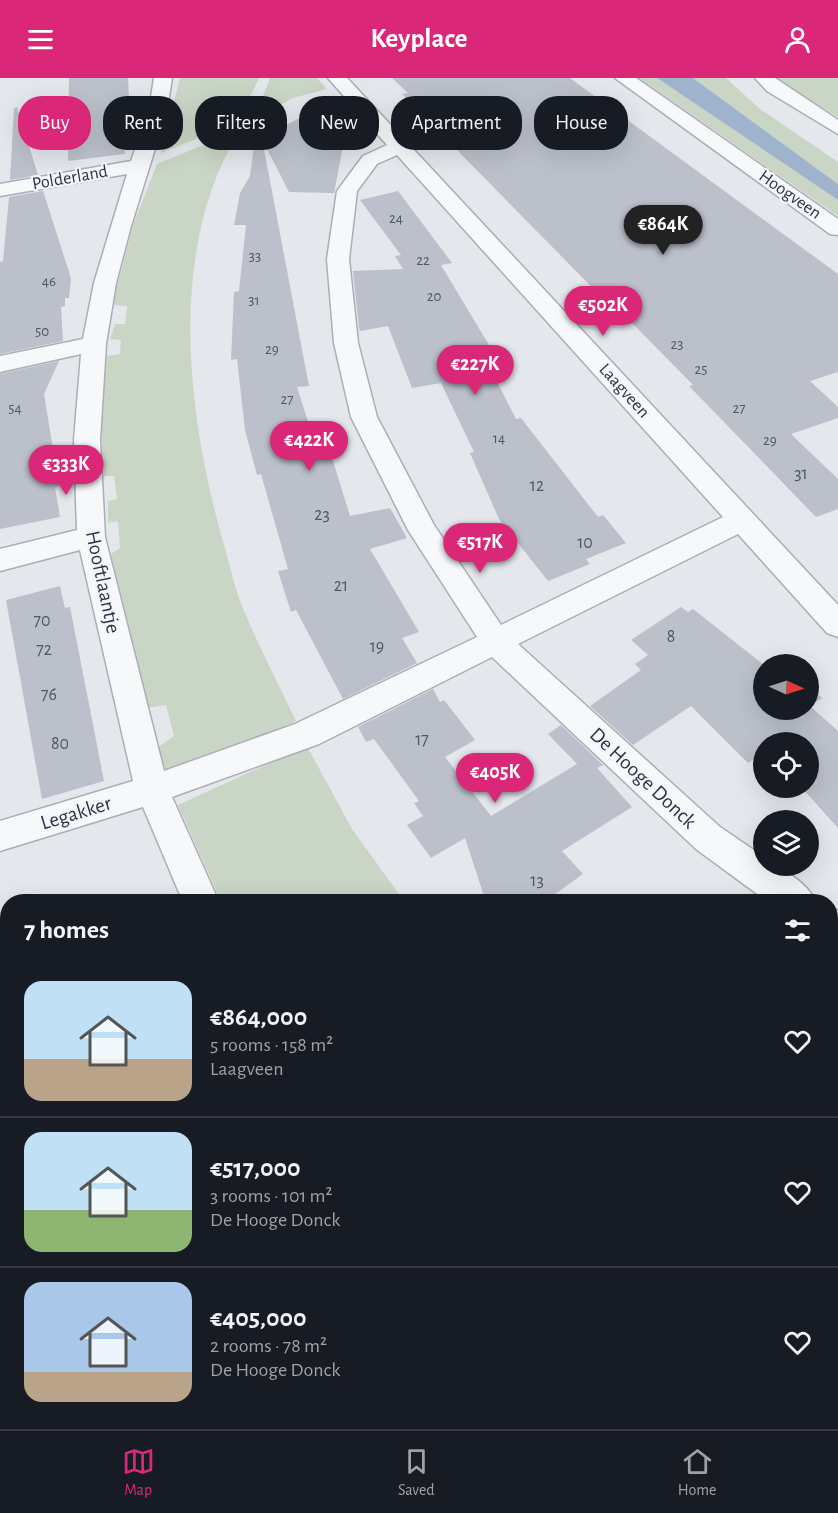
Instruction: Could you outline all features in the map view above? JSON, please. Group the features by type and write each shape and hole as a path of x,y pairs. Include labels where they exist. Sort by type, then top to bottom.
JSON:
{"street":[{"name":"Hooftlaantje","path":"163,78 158,110 120,226 105,283 94,344 87,440 91,537 152,789 198,894"},
{"name":"Laagveen","path":"337,78 391,136"},
{"name":"Hoogveen","path":"624,78 838,229"},
{"path":"764,78 774,87 838,128"},
{"name":"De Hooge Donck","path":"391,150 370,160 347,191 338,259 345,343 364,417 422,530 497,643 708,838 787,894"},
{"name":"Laagveen","path":"404,150 838,625"},
{"name":"Polderland","path":"0,190 141,165"},
{"path":"0,364 94,344"},
{"path":"152,789 308,734 497,643 742,520"},
{"path":"0,560 91,537"},
{"name":"Legakker","path":"0,836 152,789"}],"green space":[{"path":"180,78 259,78 250,96 195,96 195,140 183,144 183,96 175,96"},
{"path":"270,78 317,78 327,89 287,101 287,96 263,96"},
{"path":"639,78 657,78 838,200 838,216"},
{"path":"693,78 726,78 760,109 838,162 838,184"},
{"path":"777,78 838,78 838,117 784,85"},
{"path":"195,148 230,150 217,177 201,227 193,280 190,334 193,388 200,442 211,495 237,591 296,721 168,774 157,748 174,736 166,705 146,708 111,554 120,548 118,521 108,523 108,501 117,499 114,476 104,476 100,419 107,356 120,354 121,340 110,339 115,324 125,324 127,306 112,305 134,222 157,164"},
{"path":"307,746 352,829 399,894 218,894 178,805"}],"water":[{"path":"657,78 693,78 838,184 838,200"}],"building":[{"path":"69,78 128,78 129,96 103,96 103,150 124,150 125,154 68,161 68,150 91,150 91,96 69,96"},
{"path":"392,78 570,78 595,96 534,96 534,150 628,150 628,120 838,274 838,372 810,381 838,407 838,418 791,434 838,479 838,509 816,517 689,386 693,385 632,323 628,324 457,150 522,150 522,96 404,96 402,94 408,93"},
{"path":"17,107 18,110 18,150 30,150 38,175 10,180 14,108"},
{"path":"299,118 299,150 342,150 334,193 289,192 268,150 287,150 287,124"},
{"path":"253,150 264,150 309,386 297,387 318,453 330,451 350,516 390,508 407,538 370,549 419,632 402,638 417,663 343,699 296,610 291,612 278,571 288,569 261,474 257,475 245,430 237,359 231,360 234,292 239,291 246,225 234,225 240,193 250,176"},
{"path":"43,191 71,278 69,298 65,298 65,306 61,307 63,341 0,354 0,262 3,261 9,197"},
{"path":"398,191 452,263 441,265 489,345 479,346 516,419 521,418 598,517 603,515 626,543 586,559 590,564 548,581 499,519 470,453 474,452 441,383 412,388 388,326 360,331 353,271 403,269 395,256 401,255 360,200"},
{"path":"59,361 44,394 59,486 55,487 60,517 0,529 0,374"},
{"path":"60,586 65,608 70,607 104,781 42,799 6,600"},
{"path":"681,607 688,612 693,609 753,656 753,720 819,720 819,714 838,731 838,828 811,798 819,798 819,732 753,732 753,760 748,763 691,706 633,745 590,706 641,670 635,664 648,655 631,640"},
{"path":"433,689 440,702 444,700 475,740 445,757 491,816 577,764 548,734 561,725 603,765 597,768 632,807 562,851 583,874 555,894 483,894 465,838 431,858 407,825 423,816 414,803 419,801 374,739 366,742 358,727"}]}
